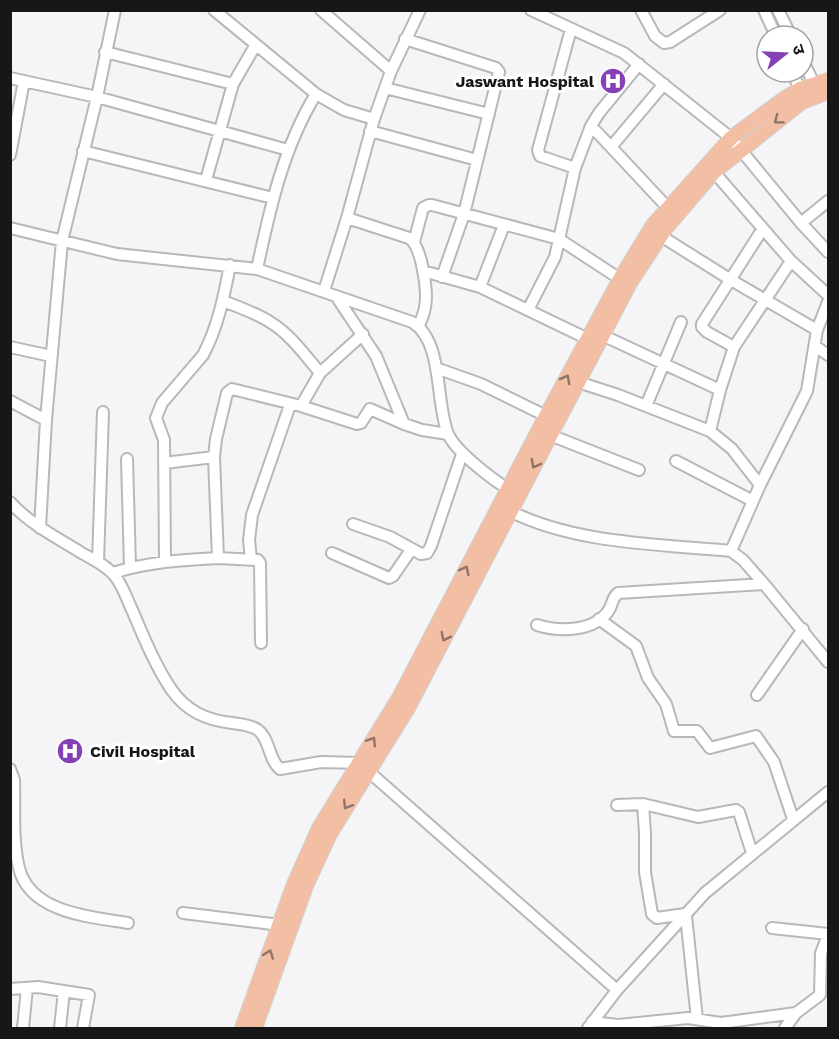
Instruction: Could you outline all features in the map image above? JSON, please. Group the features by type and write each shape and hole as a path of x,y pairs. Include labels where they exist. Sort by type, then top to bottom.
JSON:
{"main road":[{"path":"513,492 546,416 620,279 653,225 731,138 772,106 800,89 814,84 828,92"},
{"path":"242,1029 262,991 319,828 364,766 399,696 504,508 550,435 630,283 661,236 714,172 801,102 828,92"},
{"path":"255,1029 262,991"}],"street":[{"path":"40,528 46,420 62,241 97,97 115,10"},
{"path":"214,10 316,94 344,110 374,119"},
{"path":"321,10 391,71"},
{"path":"324,291 347,218 370,130 391,71 420,10"},
{"path":"531,10 615,49 639,64 731,138 828,252"},
{"path":"641,10 655,36 664,43 670,42 720,10"},
{"path":"764,10 770,24"},
{"path":"778,10 785,24"},
{"path":"570,29 538,150 540,156 575,168"},
{"path":"405,39 498,69 499,72 464,214 442,276"},
{"path":"206,180 233,84 255,46"},
{"path":"105,52 233,84"},
{"path":"528,310 554,261 575,168 591,126 603,107 639,64"},
{"path":"10,78 97,97 219,133 288,150"},
{"path":"10,155 24,81"},
{"path":"611,147 664,84"},
{"path":"798,84 800,89"},
{"path":"385,88 489,114"},
{"path":"257,269 273,198 288,150 301,119 316,94"},
{"path":"591,126 668,208"},
{"path":"370,130 477,160"},
{"path":"83,151 273,198"},
{"path":"714,172 762,230 828,295"},
{"path":"801,223 828,201"},
{"path":"419,326 425,308 423,271 414,242 425,206 432,205 559,239 620,279"},
{"path":"347,218 414,242"},
{"path":"480,286 504,225"},
{"path":"10,228 117,254 257,269 419,326 430,346 436,368 448,434 462,454 513,492"},
{"path":"734,347 707,333 702,327 704,320 762,230"},
{"path":"661,236 817,330"},
{"path":"710,431 734,347 791,261"},
{"path":"165,561 164,440 156,422 157,413 203,355 223,301 230,265"},
{"path":"423,271 480,286 588,339"},
{"path":"336,296 376,356 404,424"},
{"path":"223,301 259,315 273,324 320,373"},
{"path":"731,551 760,485 807,391 817,330 828,302"},
{"path":"646,406 681,322"},
{"path":"251,560 249,540 252,515 295,406 320,373 363,334"},
{"path":"602,335 720,390"},
{"path":"815,346 828,355"},
{"path":"10,347 51,356"},
{"path":"436,368 481,384 546,416"},
{"path":"578,382 710,431 739,457 760,485"},
{"path":"218,558 214,457 224,404 230,389 357,424 362,423 367,412 372,409 422,430 448,434"},
{"path":"10,401 46,420"},
{"path":"98,562 103,412"},
{"path":"550,435 639,470"},
{"path":"353,524 390,537 411,550 424,554 431,546 462,454"},
{"path":"164,463 214,457"},
{"path":"128,459 130,567"},
{"path":"676,461 753,501"},
{"path":"10,502 40,528 113,573 124,592 155,662 171,690 191,710 212,721 242,724 259,730 276,765 280,768 321,762 364,766 617,990"},
{"path":"504,508 581,534 610,540 731,551 743,560 764,584 828,662"},
{"path":"332,553 389,578 393,576 411,550"},
{"path":"113,573 130,567 165,561 218,558 258,560 261,566 261,643"},
{"path":"537,625 545,628 578,629 599,619 609,610 613,597 618,593 764,584"},
{"path":"599,619 636,646 648,678 666,704 674,732 697,731 710,748 756,736 774,762 793,819"},
{"path":"757,695 803,629"},
{"path":"10,770 14,780 16,856 19,871 26,884 38,897 62,910 82,916 128,923"},
{"path":"590,1025 617,990 712,886 828,792"},
{"path":"617,806 643,804 698,817 736,810 739,812 752,853"},
{"path":"643,804 645,872 652,914 657,918 685,914"},
{"path":"183,913 285,927"},
{"path":"685,914 688,921 697,1019"},
{"path":"772,928 828,934 822,948 821,990 823,997 796,1014 785,1029"},
{"path":"10,989 38,987 89,995 83,1029"},
{"path":"22,1029 27,988"},
{"path":"60,1029 64,991"},
{"path":"590,1025 619,1027 681,1019 721,1023 796,1014"}],"place":[{"name":"Jaswant Hospital","path":"613,81"},
{"name":"Civil Hospital","path":"70,751"}]}
